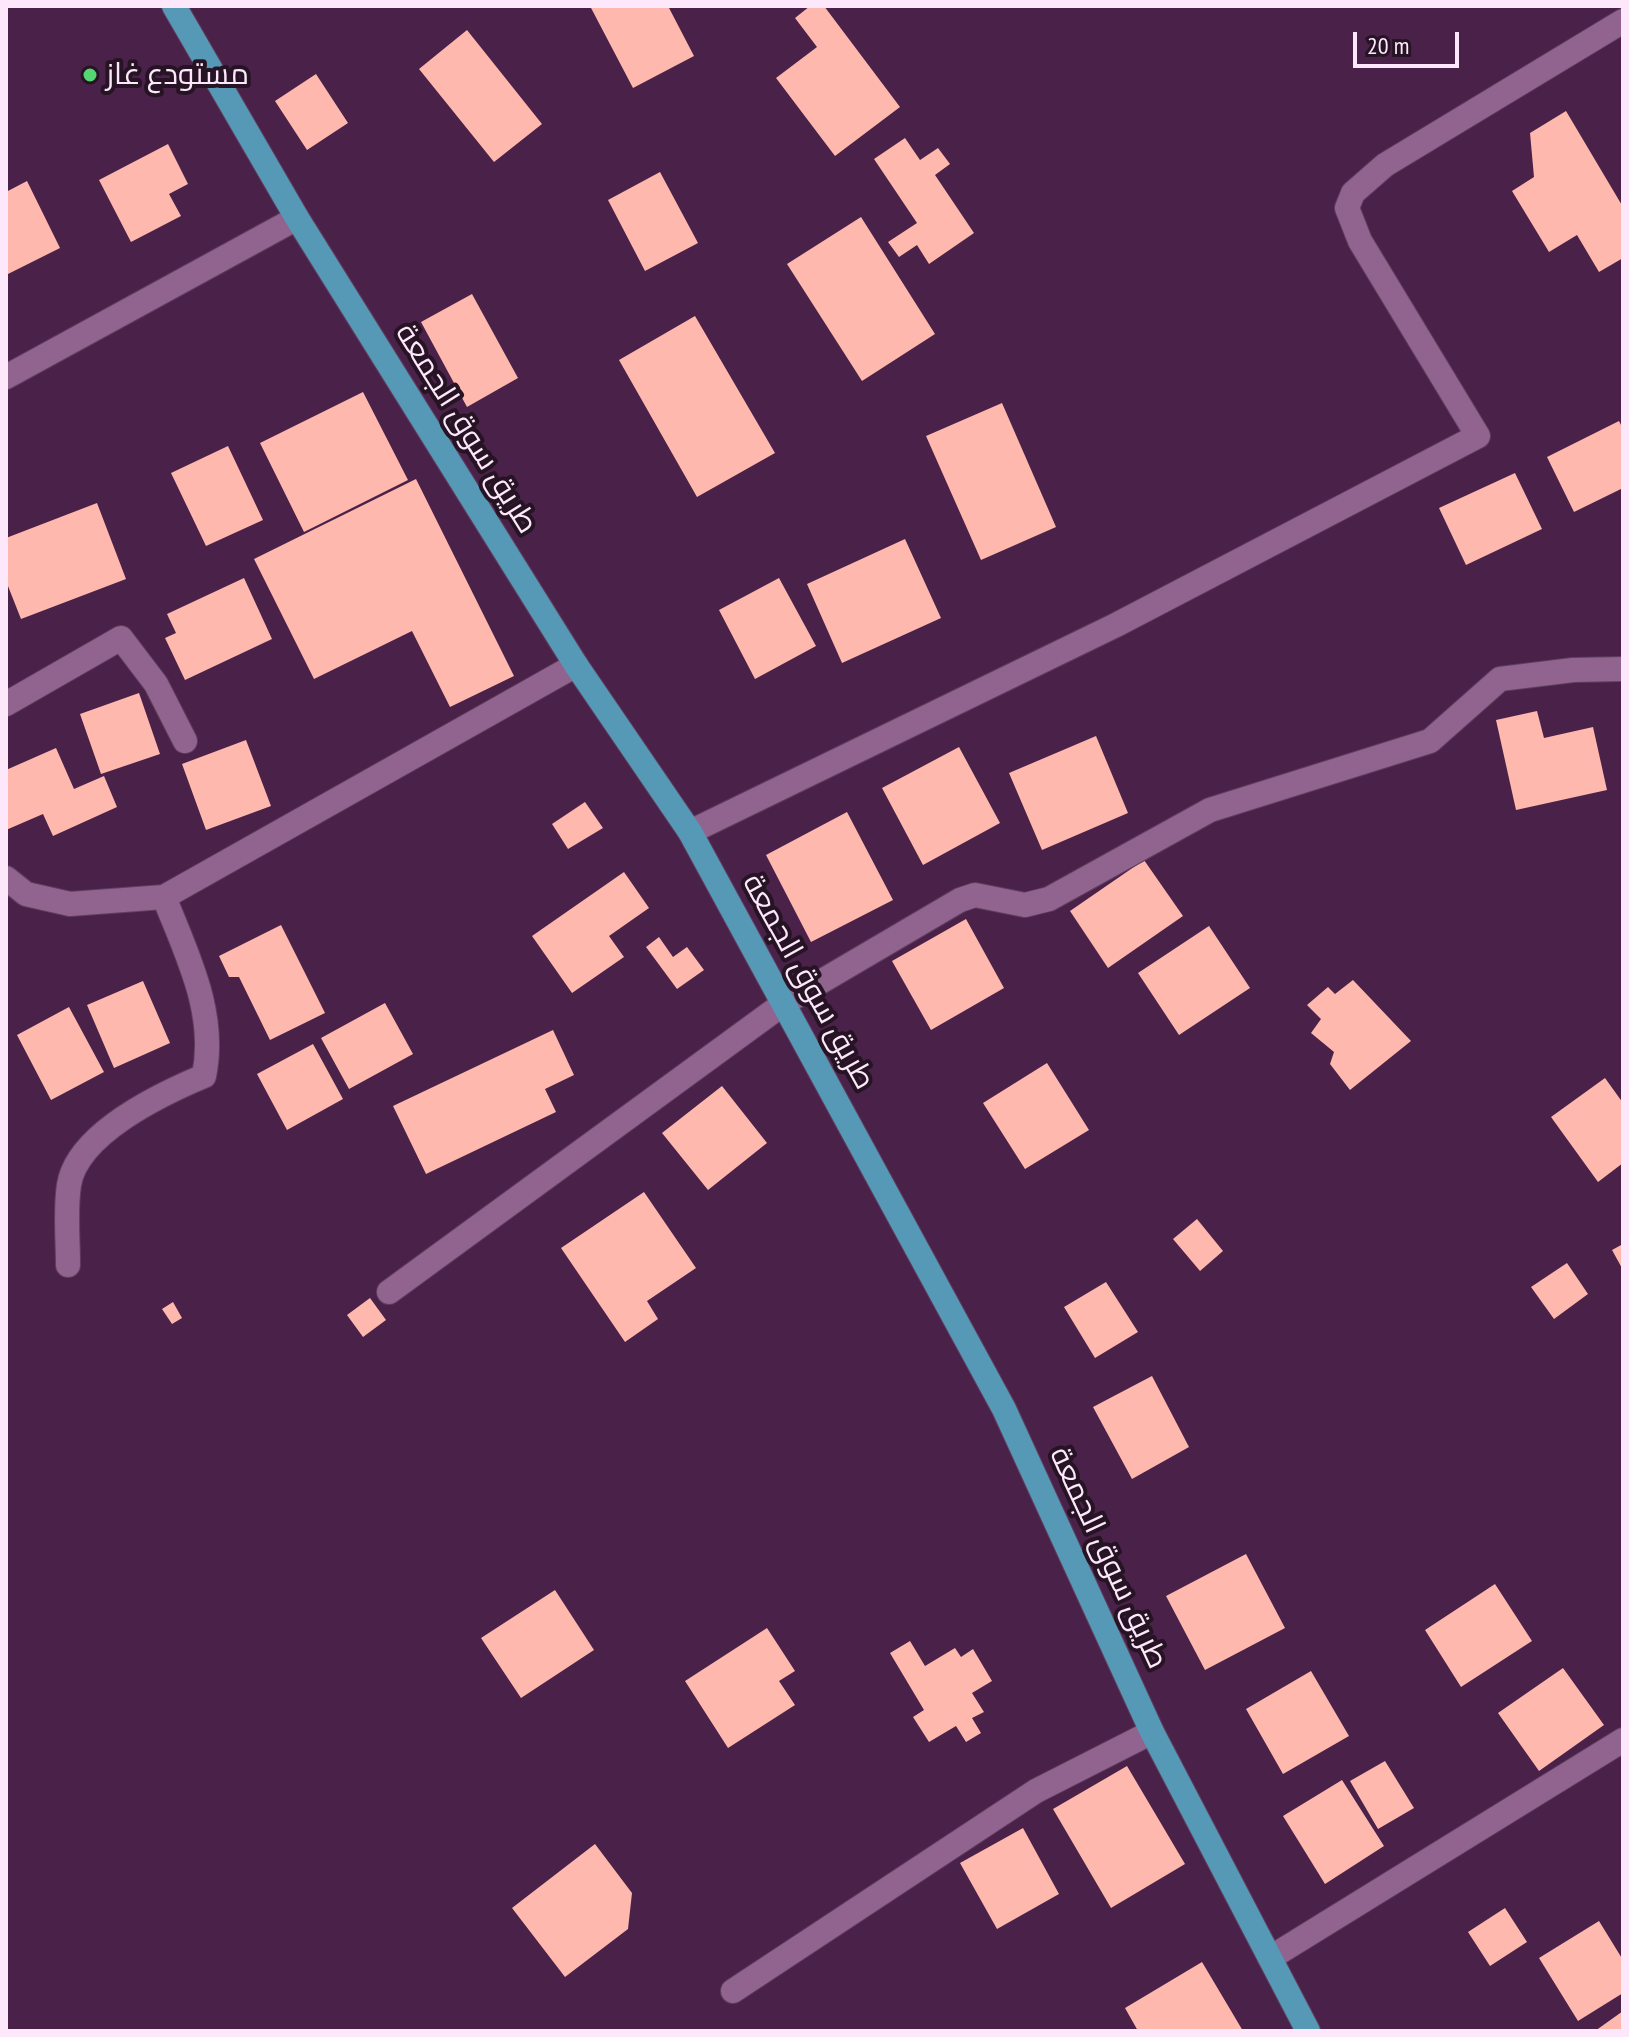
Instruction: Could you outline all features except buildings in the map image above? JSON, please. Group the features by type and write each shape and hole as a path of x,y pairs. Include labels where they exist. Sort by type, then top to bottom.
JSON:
{"main road":[{"name":"طريق سوق الجمعة","path":"174,6 297,218 576,665 690,832 1004,1409 1152,1732 1308,2031"}],"street":[{"path":"690,832 1116,625 1478,436 1360,241 1347,208 1353,193 1385,165 1623,21"},
{"path":"6,377 297,218"},
{"path":"6,704 121,638 156,684 185,741"},
{"path":"6,878 26,894 70,904 164,897 576,665"},
{"path":"389,1292 783,1004 960,900 975,895 1025,905 1049,899 1210,810 1430,741 1500,679 1573,670 1623,669"},
{"path":"68,1265 69,1182 90,1143 140,1109 204,1076 209,1051 207,1018 196,977 164,897"},
{"path":"733,1991 1036,1791 1152,1732"},
{"path":"1270,1958 1453,1848 1623,1740"}],"place":[{"name":"مستودع غاز","path":"90,75"}]}
